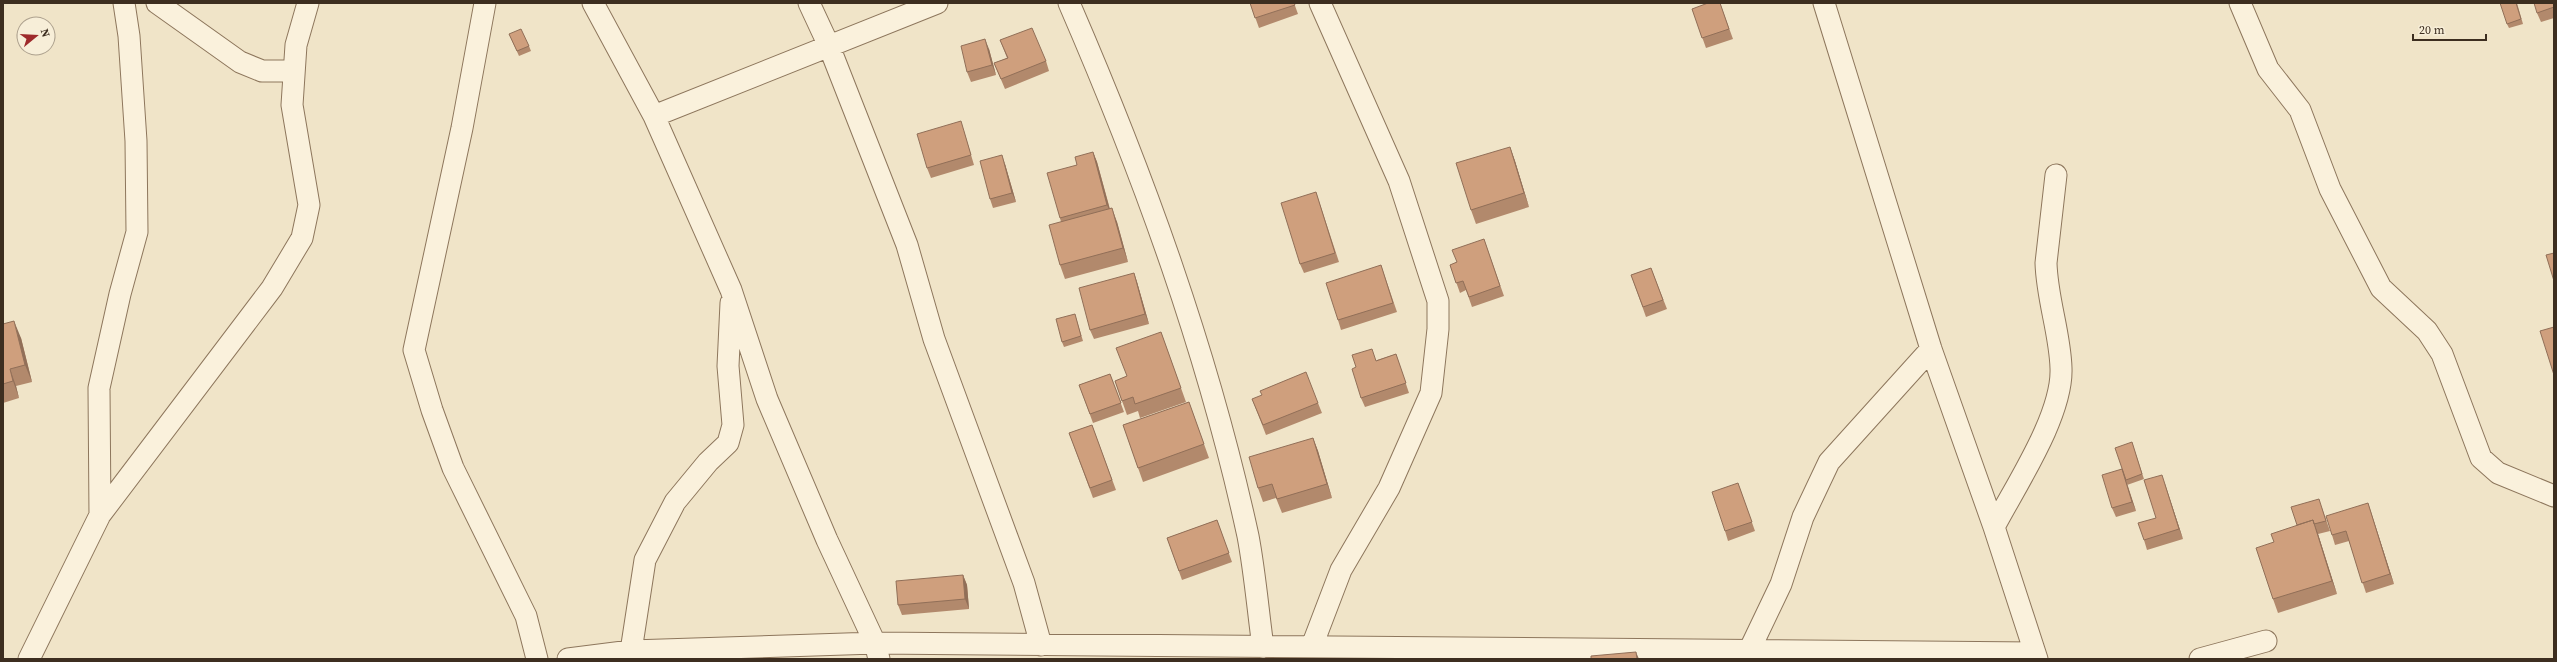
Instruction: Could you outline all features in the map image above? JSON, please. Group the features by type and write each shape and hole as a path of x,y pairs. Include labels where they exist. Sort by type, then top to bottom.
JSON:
{"street":[{"path":"100,515 99,388 120,294 137,232 136,141 129,36 124,3"},
{"path":"157,3 240,62 262,71 294,71"},
{"path":"29,659 100,515 272,288 302,238 309,205 292,105 296,45 304,12 308,3"},
{"path":"485,3 462,128 414,350 432,410 453,468 492,551 526,616 537,659"},
{"path":"592,3 654,116 732,290 767,399 827,540 877,651"},
{"path":"809,3 829,46 907,245 934,339 1024,584 1041,645"},
{"path":"654,116 937,3"},
{"path":"1069,3 1103,82 1191,319 1220,422 1248,538 1272,651"},
{"path":"1312,646 1341,570 1389,488 1431,393 1438,329 1438,301 1399,181 1320,3"},
{"path":"568,659 631,651 877,651 1041,645 1272,651 1312,646 1542,654 1748,651 1846,655 2036,656 1994,527 1931,349 1824,3"},
{"path":"2240,3 2268,69 2300,110 2330,189 2381,288 2427,331 2442,354 2481,458 2498,472 2554,496"},
{"path":"1994,527 2046,430 2057,399 2061,370 2058,331 2047,276 2046,263 2056,175"},
{"path":"631,651 645,560 674,502 708,462 728,442 733,425 728,366 732,290"},
{"path":"1748,651 1781,584 1803,517 1829,462 1931,349"},
{"path":"2200,659 2266,641"}],"building":[{"path":"1250,3 1294,3 1295,5 1255,18"},
{"path":"1708,3 1720,3 1729,29 1702,38 1692,9"},
{"path":"2500,3 2516,3 2521,19 2507,24"},
{"path":"2534,3 2554,3 2554,7 2537,13"},
{"path":"1032,28 1046,61 1001,79 994,63 1008,58 1000,40"},
{"path":"521,29 529,46 517,51 509,34"},
{"path":"985,39 992,65 967,72 961,46"},
{"path":"961,121 971,155 927,168 917,134"},
{"path":"1510,147 1524,193 1471,210 1456,163"},
{"path":"1093,152 1107,205 1060,218 1047,173 1077,165 1075,157"},
{"path":"1002,155 1012,193 990,199 980,161"},
{"path":"1316,192 1335,253 1300,264 1281,203"},
{"path":"1112,208 1123,248 1060,265 1049,225"},
{"path":"1484,239 1500,286 1469,297 1463,281 1456,283 1450,265 1457,262 1452,250"},
{"path":"2554,253 2554,281 2546,255"},
{"path":"1381,265 1393,303 1338,320 1326,283"},
{"path":"1651,268 1663,300 1643,307 1631,275"},
{"path":"1134,273 1145,314 1090,330 1079,288"},
{"path":"1075,314 1081,336 1062,342 1056,319"},
{"path":"14,321 25,365 10,369 13,381 3,384 3,324"},
{"path":"2554,327 2554,375 2540,331"},
{"path":"1161,332 1181,388 1135,404 1133,397 1122,401 1115,381 1127,376 1116,348"},
{"path":"1372,349 1376,361 1396,354 1406,383 1361,398 1352,369 1356,367 1352,355"},
{"path":"1306,372 1318,403 1263,425 1252,399 1262,395 1260,391"},
{"path":"1110,374 1121,403 1090,414 1079,385"},
{"path":"1189,402 1204,444 1138,468 1123,425"},
{"path":"1092,425 1112,480 1090,488 1069,433"},
{"path":"1313,438 1327,484 1277,499 1272,484 1258,488 1249,457"},
{"path":"2132,442 2142,474 2126,480 2115,448"},
{"path":"2122,469 2132,502 2112,508 2102,475"},
{"path":"2162,475 2179,529 2144,540 2138,523 2156,518 2144,480"},
{"path":"1738,483 1752,522 1725,531 1712,492"},
{"path":"2319,499 2326,521 2314,524 2313,520 2297,525 2291,507"},
{"path":"2368,503 2390,574 2362,583 2346,531 2332,535 2326,516"},
{"path":"1217,520 1229,553 1179,571 1167,538"},
{"path":"2313,520 2332,581 2273,599 2256,548 2274,542 2271,534"},
{"path":"963,575 965,599 898,605 896,581"},
{"path":"1636,652 1637,659 1591,659 1591,656"}]}
